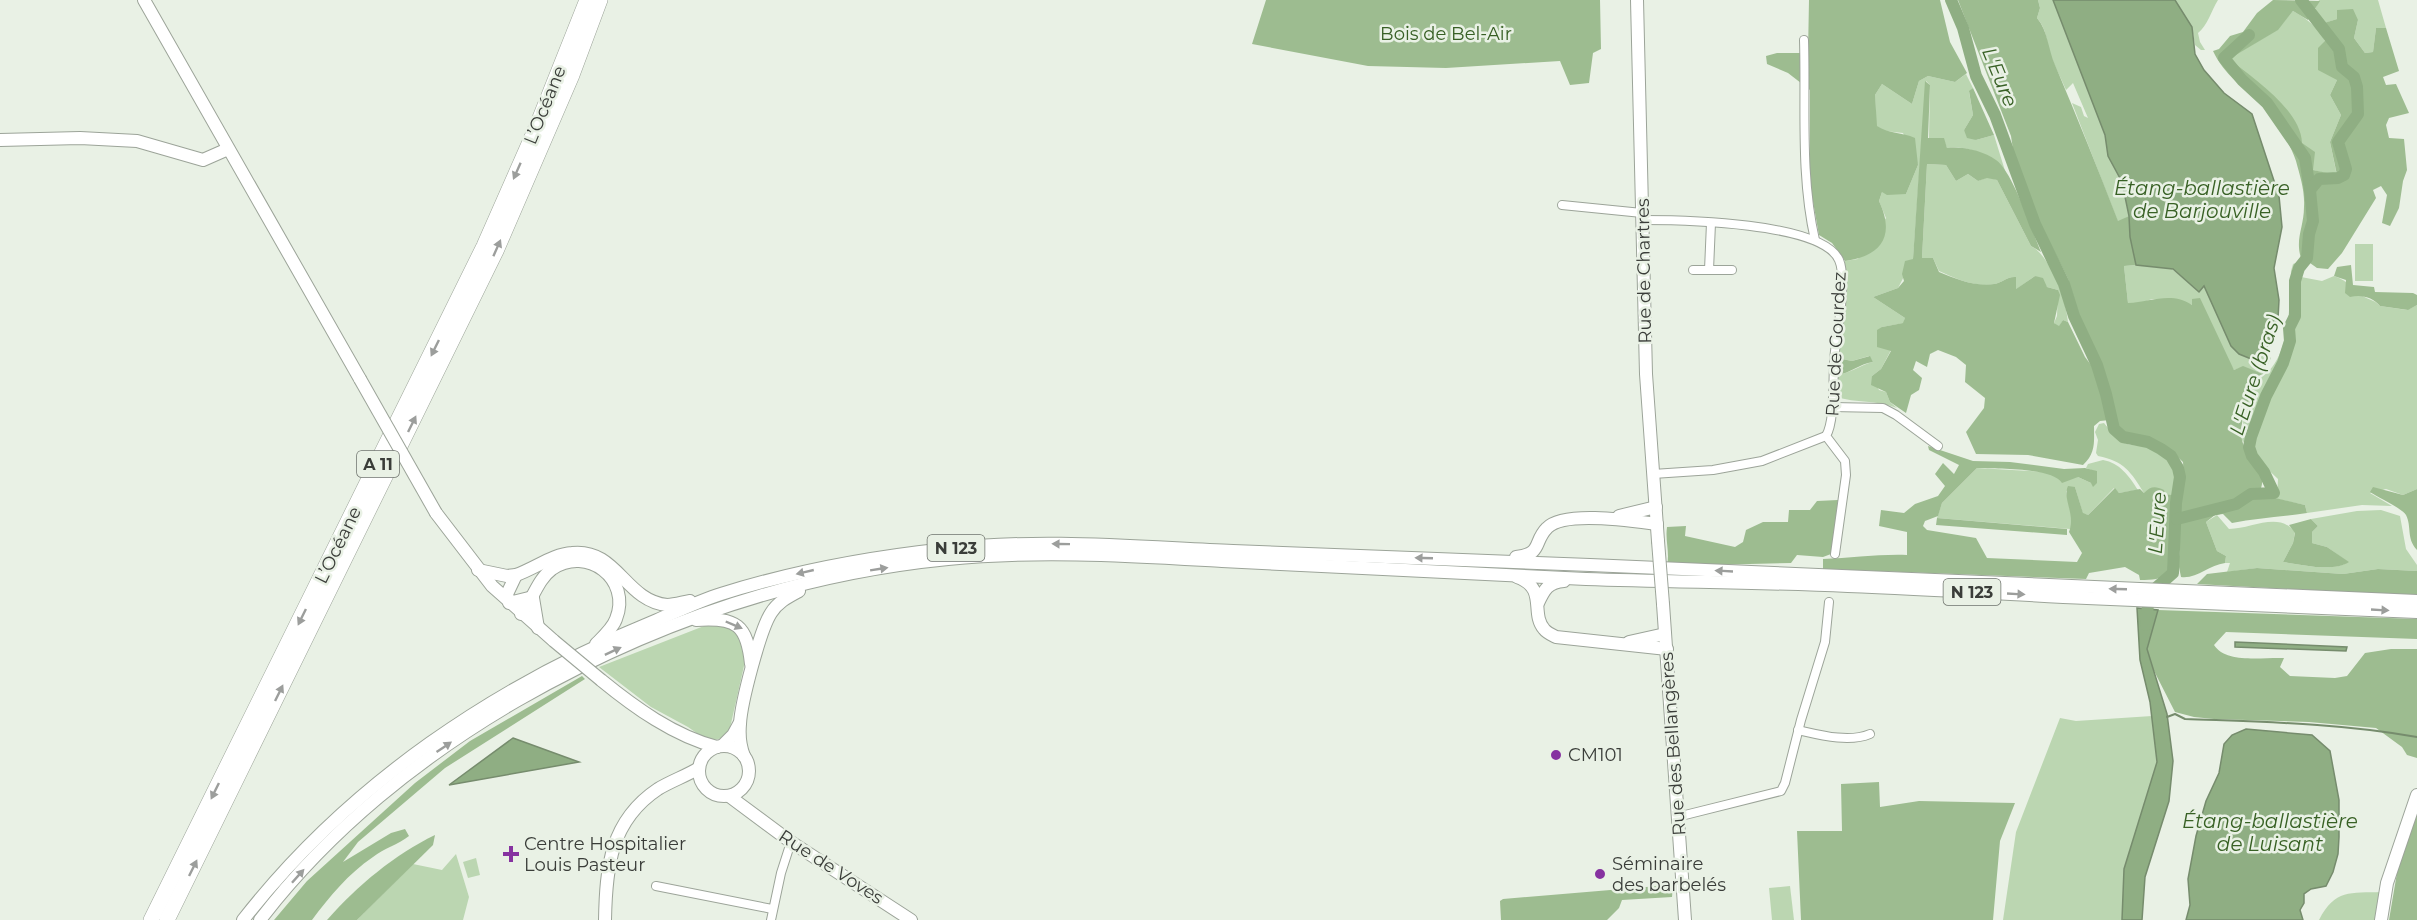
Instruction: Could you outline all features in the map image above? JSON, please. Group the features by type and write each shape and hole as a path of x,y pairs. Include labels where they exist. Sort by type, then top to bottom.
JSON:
{"highway":[{"name":"L’Océane","path":"151,920 484,246 540,119 586,0"},
{"name":"L’Océane","path":"167,920 496,251 572,75 600,0"}],"main road":[{"path":"144,0 436,513 478,570 521,614 601,680 657,720 719,747 738,750 744,756"},
{"name":"Rue de Chartres","path":"1637,0 1646,374 1658,541"},
{"path":"0,140 80,138 137,141 203,160 228,148"},
{"path":"1612,518 1656,507"},
{"path":"1461,559 1527,556 1534,552 1546,528 1555,523 1576,519 1612,518 1657,524"},
{"name":"Rue des Bellangères","path":"1658,541 1685,920"},
{"path":"1540,542 1549,555 1572,564"},
{"name":"N 123","path":"243,920 315,839 364,794 419,750 489,703 593,647 720,595 806,572 874,558 951,548 1016,545 1461,559 1572,564 1782,579"},
{"path":"478,570 507,576 516,575 572,553 588,554 605,560 640,596 654,602 670,605 720,595"},
{"name":"N 123","path":"260,920 320,851 422,762 492,715 559,676 683,620 737,602 830,578 950,559 1020,555 1104,555 1588,579 1782,579 2218,598 2417,601"},
{"path":"521,614 542,579 560,564 586,561 600,566 611,576 617,588 620,605 616,621 593,647"},
{"path":"509,603 507,594 516,575"},
{"path":"1510,575 1527,581 1532,587 1538,603 1541,623 1544,629 1556,637 1666,649"},
{"path":"752,812 744,786 749,771 740,746 740,723 752,669 770,614 784,598 830,578"},
{"path":"1538,603 1545,588 1557,581 1588,579"},
{"path":"509,603 533,597"},
{"path":"533,597 538,628"},
{"name":"N 123","path":"2218,598 2417,612"},
{"path":"683,620 705,619 730,622 743,629 749,645 752,669"},
{"path":"1622,644 1665,634"},
{"path":"604,920 608,862 631,813 647,797 699,765 704,756 733,735 740,723"},
{"path":"687,735 695,745 703,785"},
{"path":"675,781 686,779 703,785 714,795 729,796 744,786"},
{"path":"2381,920 2387,883 2417,795"},
{"name":"Rue de Voves","path":"729,796 791,842 911,920"}],"street":[{"path":"1804,40 1805,160 1809,208 1815,240"},
{"name":"Rue de Gourdez","path":"1562,205 1642,216 1765,228 1827,245 1840,262 1841,300 1832,373 1832,425 1826,436 1845,460 1846,476 1835,554"},
{"path":"1709,270 1711,223"},
{"path":"1693,270 1732,270"},
{"path":"1832,407 1883,408 1938,446"},
{"path":"1653,474 1713,470 1754,463 1826,436"},
{"path":"1677,817 1781,791 1825,642 1829,602"},
{"path":"1798,730 1817,735 1847,738 1862,738 1870,734"},
{"path":"771,920 791,842"},
{"path":"656,886 772,909"}],"shaded area":[{"path":"2038,0 2053,0 2105,135 2108,156 2122,182 2129,216 2118,222 2072,103 2081,107 2084,116 2088,118 2073,83 2066,90 2037,18 2040,8"},
{"path":"2175,0 2218,0 2207,22 2198,33 2205,50 2195,45 2192,27"},
{"path":"2319,0 2378,0 2386,28 2376,28 2373,52 2365,53 2354,38 2358,20 2337,19 2325,23 2314,12"},
{"path":"2293,11 2319,32 2331,57 2337,80 2330,95 2341,115 2330,142 2337,176 2313,170 2302,143 2228,59 2277,30"},
{"path":"1966,74 1973,88 1969,92 1973,115 1964,130 1976,140 1994,135 2006,174 1995,162 1980,153 1964,148 1947,148 1943,138 1929,138 1930,85 1926,81 1913,259 1898,288 1873,297 1905,318 1904,323 1882,327 1891,350 1881,369 1872,376 1879,390 1886,392 1890,402 1897,408 1836,397 1837,375 1873,362 1869,356 1852,361 1837,358 1845,261 1858,259 1886,218 1879,201 1882,192 1906,194 1918,165 1903,133 1885,131 1876,126 1875,95 1882,84 1912,104 1919,81 1928,76 1955,82"},
{"path":"1927,164 1946,165 1956,181 1968,174 1978,181 1988,177 1997,180 2031,246 2045,259 2051,269 2061,291 2068,322 2063,320 2059,327 2054,323 2057,316 2058,290 2047,287 2035,276 2015,290 2016,277 1994,284 1980,285 1965,282 1939,271 1933,258 1922,258"},
{"path":"2355,244 2373,244 2373,281 2355,281"},
{"path":"2298,262 2301,277 2322,281 2334,276 2345,281 2361,295 2380,306 2407,310 2417,305 2417,489 2403,495 2386,489 2370,493 2392,506 2362,505 2307,513 2305,505 2277,499 2278,479 2258,460 2242,440 2244,411 2256,381 2268,372 2282,347 2289,316 2291,271 2293,264"},
{"path":"2124,266 2172,269 2199,292 2204,286 2231,346 2251,359 2263,351 2271,358 2263,374 2243,367 2234,370 2193,305 2152,299 2141,303 2128,303"},
{"path":"2104,423 2125,443 2153,447 2166,455 2174,473 2172,495 2144,493 2121,464 2098,456 2096,453 2098,440 2095,432 2099,424"},
{"path":"2103,460 2119,467 2138,490 2119,493 2114,488 2088,515 2083,514 2075,487 2066,491 2073,523 2070,529 1937,518 1942,503 1977,468 2047,472 2059,478 2078,477 2091,483 2097,472 2086,468 2088,464"},
{"path":"2381,510 2400,516 2406,549 2417,565 2417,571 2378,569 2343,574 2257,568 2227,572 2230,563 2225,563 2226,556 2217,551 2206,522 2217,515 2229,529 2264,523 2281,523 2295,532 2293,543 2283,562 2334,567 2348,562 2327,547 2312,543 2312,532 2318,526 2311,519 2357,511"},
{"path":"704,626 725,626 740,635 746,657 730,728 723,738 708,741 651,707 599,667"},
{"path":"2152,716 2157,762 2146,808 2124,869 2122,920 2003,920 2016,832 2060,718 2076,721"},
{"path":"456,854 469,897 463,920 357,920 413,864 442,870"},
{"path":"476,858 480,875 468,878 463,862"},
{"path":"1790,886 1794,920 1772,920 1769,888"},
{"path":"2382,892 2378,920 2319,920 2331,903 2344,895"}],"green space":[{"name":"Bois de Bel-Air","path":"1266,0 1600,0 1601,49 1593,53 1589,83 1570,85 1560,61 1446,68 1368,66 1252,44"},
{"path":"1809,0 1940,0 1950,42 1967,73 1955,82 1928,76 1919,81 1912,104 1882,84 1875,95 1877,126 1915,138 1918,165 1906,194 1887,195 1882,192 1879,201 1886,224 1885,234 1877,249 1869,254 1845,261 1832,243 1819,235 1810,185 1810,90 1788,73 1767,64 1766,56 1777,53 1808,53"},
{"path":"1958,0 2038,0 2040,8 2037,18 2041,23 2055,65 2118,221 2129,216 2130,237 2136,265 2124,266 2128,303 2169,298 2192,305 2192,299 2200,298 2234,370 2243,366 2263,374 2256,377 2243,418 2241,433 2244,447 2257,466 2262,479 2258,494 2305,505 2307,513 2232,523 2223,514 2215,515 2206,522 2217,551 2226,556 2225,563 2192,576 2181,577 2178,562 2184,480 2183,462 2168,448 2154,440 2125,435 2118,428 2105,380 2087,340 2068,279 2030,203 2014,156 2011,136"},
{"path":"2273,0 2320,1 2308,20 2293,11 2278,30 2229,59 2285,107 2300,131 2302,143 2315,152 2313,170 2337,175 2330,142 2341,115 2330,95 2337,80 2318,70 2318,48 2326,40 2318,31 2321,24 2337,19 2337,10 2353,9 2358,20 2354,38 2365,53 2373,52 2376,28 2386,28 2399,71 2383,77 2386,85 2396,84 2409,113 2389,118 2386,125 2389,138 2404,139 2407,170 2399,208 2390,226 2382,223 2387,195 2381,186 2373,190 2376,198 2342,253 2328,269 2317,268 2310,263 2310,253 2302,261 2299,247 2304,214 2304,195 2296,161 2290,147 2267,112 2229,74 2213,51 2219,49 2230,36 2243,32 2257,13"},
{"path":"1925,81 1930,85 1928,138 1944,138 1947,148 1973,150 1996,160 2009,176 2041,252 2031,246 1997,180 1987,178 1978,181 1968,174 1956,181 1946,165 1927,164 1922,258 1933,258 1939,272 1966,282 1994,284 2016,277 2016,289 2035,276 2043,278 2047,287 2058,290 2060,295 2054,323 2059,326 2063,320 2068,322 2085,357 2097,373 2110,420 2100,421 2094,426 2092,452 2083,465 2028,455 1976,454 1966,432 1984,408 1985,398 1965,382 1966,365 1956,357 1938,350 1930,354 1927,367 1916,361 1913,370 1922,378 1919,390 1911,395 1906,413 1890,402 1886,392 1871,385 1872,376 1881,369 1891,351 1877,347 1877,330 1903,323 1905,318 1873,297 1898,288 1904,281 1902,274 1905,261 1913,259"},
{"path":"1973,88 1994,135 1976,140 1967,138 1964,130 1973,115 1969,91"},
{"path":"2351,265 2353,285 2374,287 2375,292 2413,293 2417,295 2417,305 2408,310 2380,306 2374,300 2366,297 2350,297 2345,293 2346,280 2334,276 2337,267"},
{"path":"1870,356 1873,362 1837,375 1837,358 1852,361"},
{"path":"1928,446 1973,461 2010,462 2064,469 2085,468 2097,471 2097,483 2093,487 2091,483 2078,477 2062,483 2057,478 2036,471 1977,468 1942,503 1938,516 1925,521 1923,526 1927,530 1976,538 1987,558 2077,562 2082,553 2069,532 2071,519 2067,496 2068,486 2075,487 2083,513 2088,515 2115,488 2119,493 2140,489 2144,493 2156,487 2164,490 2165,494 2172,495 2175,507 2171,571 2156,579 2140,580 2139,575 2125,567 2089,573 2086,579 1823,569 1823,559 1907,555 1907,532 1879,526 1881,510 1904,513 1915,504 1938,496 1945,486 1935,474 1943,463 1954,474 1959,465 1929,450"},
{"path":"2373,487 2403,495 2417,489 2417,550 2411,541 2409,524 2404,512 2370,492"},
{"path":"1838,500 1831,554 1823,557 1797,555 1791,563 1667,566 1667,527 1686,526 1685,536 1735,547 1743,542 1746,530 1763,522 1788,522 1789,510 1810,510 1817,501"},
{"path":"1937,518 2067,529 2067,535 1936,525"},
{"path":"2311,519 2318,526 2312,532 2312,543 2327,547 2349,562 2334,567 2325,567 2283,562 2293,543 2295,533 2289,525"},
{"path":"2257,568 2343,574 2378,569 2417,571 2417,596 2197,584 2207,574"},
{"path":"2158,610 2417,619 2417,639 2226,632 2214,645 2227,655 2236,657 2284,658 2280,667 2290,676 2335,678 2347,676 2365,653 2391,649 2417,649 2417,758 2407,755 2402,747 2376,728 2309,722 2214,719 2175,712 2151,665 2147,649"},
{"path":"582,676 585,679 445,768 358,842 343,862 391,833 405,829 409,836 377,854 355,871 312,920 274,920 307,881 415,783 470,741"},
{"path":"1879,782 1880,807 1919,801 2015,803 2000,841 1993,920 1801,920 1797,831 1842,831 1841,784"},
{"path":"2417,807 2417,920 2389,920 2397,873"},
{"path":"435,835 433,845 357,920 327,920 377,872 405,852"},
{"path":"1673,886 1672,897 1622,900 1619,908 1607,920 1501,920 1500,901 1503,899"}],"water":[{"name":"Étang-ballastière de Barjouville","path":"2053,0 2175,0 2192,27 2195,54 2204,70 2224,93 2252,114 2279,196 2282,227 2274,268 2279,300 2278,319 2271,342 2251,359 2239,354 2231,346 2204,286 2199,292 2173,269 2136,265 2122,182 2108,156 2105,135"},
{"path":"2137,608 2158,610 2147,649 2167,714 2173,761 2169,801 2145,877 2142,920 2122,920 2124,869 2157,762 2150,702 2140,660"},
{"path":"2235,642 2347,647 2346,651 2235,647"},
{"name":"Étang-ballastière de Luisant","path":"2246,729 2312,735 2330,751 2339,800 2338,854 2333,872 2326,886 2311,889 2304,894 2304,903 2300,910 2303,920 2186,920 2190,905 2188,879 2196,836 2206,801 2219,773 2224,744 2232,735"},
{"path":"513,738 579,762 449,785"}],"waterway":[{"name":"L'Eure","path":"1951,0 1963,28 1976,76 1995,115 2035,224 2064,284 2074,316 2097,365 2114,429 2123,437 2148,442 2161,449 2171,456 2178,468 2180,477 2176,503 2173,573 2149,594 2146,625"},
{"name":"L'Eure (bras)","path":"2177,519 2236,504 2251,494 2274,493 2264,472 2252,456 2249,447 2251,437 2290,341 2289,328 2295,316 2295,281 2299,268 2307,258 2309,234 2313,221 2310,190 2319,179 2338,178 2344,175 2346,169 2338,142 2358,114 2357,87 2354,77 2342,67 2339,49 2301,0"},
{"path":"2249,35 2224,58 2242,80 2267,103 2305,158 2310,190"},
{"path":"2167,717 2175,714 2185,719 2331,726 2417,737"}],"place":[{"name":"CM101","path":"1556,755"},
{"name":"Centre Hospitalier Louis Pasteur","path":"511,854"},
{"name":"Séminaire des barbelés","path":"1600,874"}]}
